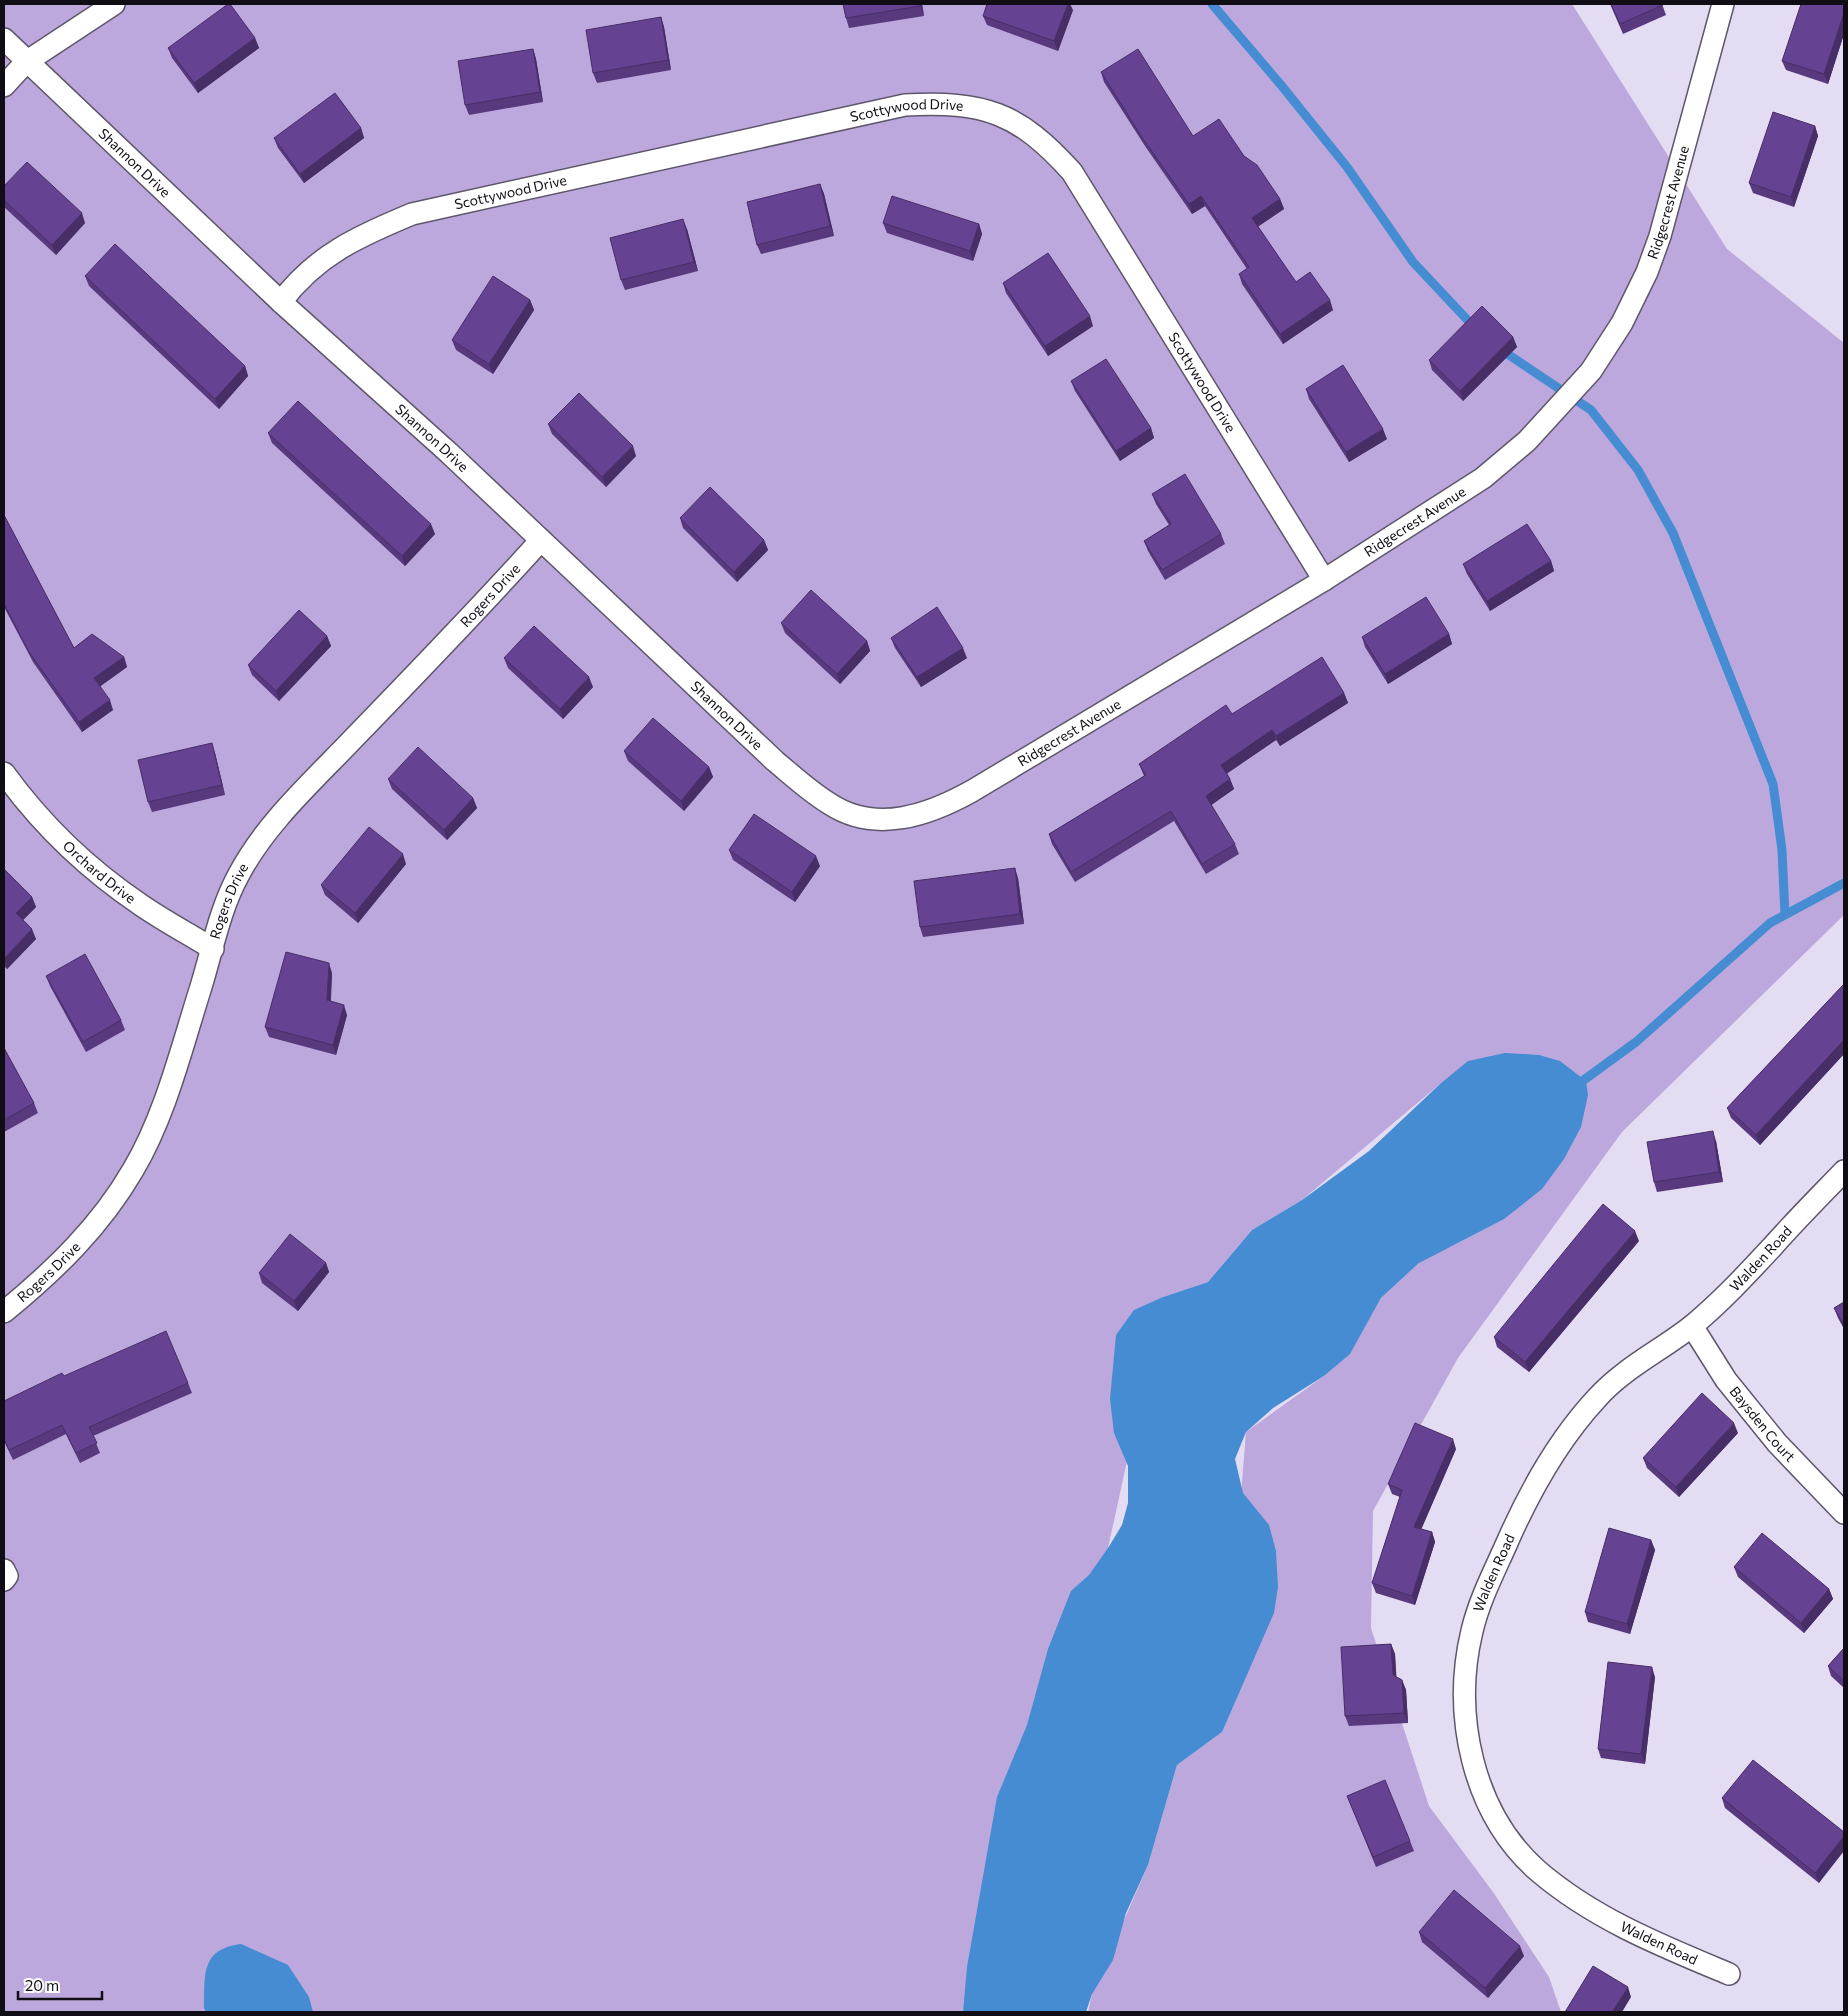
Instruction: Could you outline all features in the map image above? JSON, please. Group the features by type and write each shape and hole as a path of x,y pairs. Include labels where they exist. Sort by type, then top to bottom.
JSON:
{"street":[{"path":"4,86 26,62 114,4"},
{"name":"Ridgecrest Avenue","path":"870,820 906,818 942,808 1324,580 1483,478 1527,441 1591,371 1622,323 1654,254 1723,4"},
{"name":"Shannon Drive","path":"4,39 26,62 281,302 541,540 775,761 831,806 870,820"},
{"name":"Scottywood Drive","path":"281,302 298,280 312,267 344,246 377,228 412,214 905,105 942,103 980,108 1016,122 1047,144 1072,172 1324,580"},
{"name":"Rogers Drive","path":"4,1312 37,1285 78,1245 114,1200 134,1168 158,1117 171,1081 213,949 222,912 237,877 257,844 307,787 492,595 541,540"},
{"name":"Orchard Drive","path":"4,773 53,831 95,870 141,905 213,949"},
{"name":"Walden Road","path":"1729,1974 1632,1933 1567,1894 1537,1870 1512,1842 1492,1810 1477,1775 1468,1740 1464,1703 1465,1667 1480,1603 1528,1495 1570,1430 1598,1397 1627,1370 1692,1326 1748,1274 1844,1171"},
{"name":"Baysden Court","path":"1692,1326 1726,1380 1777,1443 1844,1514"},
{"path":"4,1570 7,1576 4,1580"}],"shaded area":[{"path":"4,4 1572,4 1727,249 1844,343 1844,915 1622,1132 1458,1358 1373,1511 1371,1628 1429,1806 1493,1892 1549,1977 1561,2012 1088,2012 1092,1994 1148,1865 1177,1765 1222,1732 1246,1432 1324,1376 1349,1354 1381,1298 1419,1263 1539,1055 1440,1084 1302,1200 1252,1230 1208,1282 1163,1297 1108,1548 1027,1725 963,2012 4,2012"}],"water":[{"path":"1505,1053 1539,1055 1560,1061 1586,1081 1588,1095 1581,1127 1564,1159 1542,1189 1504,1219 1419,1263 1381,1298 1350,1354 1324,1376 1273,1408 1246,1432 1235,1459 1243,1493 1269,1525 1276,1551 1278,1587 1274,1613 1222,1732 1177,1765 1148,1865 1126,1913 1113,1960 1092,1994 1086,2012 963,2012 967,1967 997,1797 1027,1725 1048,1649 1071,1591 1089,1575 1108,1548 1122,1525 1128,1503 1128,1466 1114,1433 1110,1399 1116,1335 1134,1310 1163,1297 1208,1282 1252,1230 1302,1200 1369,1151 1440,1084 1468,1061"},
{"path":"241,1944 288,1965 309,1997 313,2012 206,2012 204,2008 205,1975 212,1958 218,1952 228,1947"}],"building":[{"path":"230,4 255,38 194,83 168,48"},
{"path":"843,4 920,4 920,6 846,18"},
{"path":"987,4 1068,4 1054,41 983,16"},
{"path":"1611,4 1662,4 1663,5 1620,24"},
{"path":"1801,4 1844,4 1844,13 1824,74 1782,61"},
{"path":"661,17 668,60 593,73 586,30"},
{"path":"533,49 540,92 465,105 458,61"},
{"path":"1138,49 1193,136 1219,119 1244,156 1257,165 1280,199 1252,218 1296,282 1310,272 1330,300 1280,334 1239,274 1249,267 1201,196 1189,204 1141,136 1101,72"},
{"path":"335,93 361,128 300,174 274,138"},
{"path":"1773,112 1815,126 1791,197 1749,183"},
{"path":"27,162 82,213 52,245 4,200 4,186"},
{"path":"820,184 830,226 757,245 747,202"},
{"path":"892,196 979,224 970,251 883,223"},
{"path":"683,219 694,262 621,280 610,238"},
{"path":"115,244 245,366 215,399 85,276"},
{"path":"1048,253 1090,316 1045,346 1003,283"},
{"path":"493,276 530,300 489,364 452,340"},
{"path":"1482,306 1513,337 1460,391 1429,360"},
{"path":"1106,359 1151,428 1116,451 1071,381"},
{"path":"1343,365 1383,429 1346,452 1306,389"},
{"path":"579,393 633,446 602,477 548,424"},
{"path":"298,401 431,524 402,556 268,433"},
{"path":"1185,474 1221,534 1162,570 1144,541 1171,524 1152,494"},
{"path":"710,487 764,540 734,572 680,518"},
{"path":"4,515 74,648 92,634 124,657 94,678 110,700 79,722 29,652 4,604"},
{"path":"1527,524 1551,561 1487,601 1463,564"},
{"path":"811,590 867,641 837,674 781,623"},
{"path":"1426,597 1449,634 1385,674 1362,637"},
{"path":"937,607 963,648 917,677 891,638"},
{"path":"299,610 327,636 276,691 248,665"},
{"path":"534,626 589,677 560,709 504,658"},
{"path":"1322,657 1344,693 1276,736 1272,730 1221,765 1230,779 1206,796 1235,844 1202,864 1171,811 1071,872 1049,834 1146,775 1139,764 1226,705 1232,714"},
{"path":"653,718 709,767 681,801 624,751"},
{"path":"212,743 222,785 148,802 138,760"},
{"path":"418,747 473,798 444,830 388,779"},
{"path":"754,814 816,856 792,892 729,850"},
{"path":"369,827 403,854 355,913 321,885"},
{"path":"1015,868 1020,914 920,927 914,881"},
{"path":"4,869 32,897 16,913 32,929 4,959"},
{"path":"286,952 329,963 327,1000 344,1005 333,1045 265,1027"},
{"path":"85,954 121,1020 83,1042 46,976"},
{"path":"1844,984 1844,1040 1756,1135 1727,1108"},
{"path":"4,1048 34,1103 4,1120"},
{"path":"1713,1131 1719,1172 1654,1182 1647,1142"},
{"path":"1603,1204 1635,1231 1525,1362 1494,1337"},
{"path":"290,1234 326,1263 294,1301 259,1273"},
{"path":"1844,1302 1844,1325 1834,1308"},
{"path":"166,1331 188,1383 89,1427 97,1443 76,1453 62,1425 9,1450 4,1439 4,1401 62,1373 64,1376"},
{"path":"1702,1393 1734,1423 1676,1487 1643,1458"},
{"path":"1415,1423 1453,1439 1414,1527 1432,1532 1412,1596 1372,1583 1402,1490 1388,1484"},
{"path":"1609,1528 1651,1540 1627,1624 1585,1612"},
{"path":"1762,1533 1829,1589 1801,1623 1734,1567"},
{"path":"1391,1644 1393,1675 1402,1680 1404,1713 1345,1716 1341,1647"},
{"path":"1844,1648 1844,1681 1828,1666"},
{"path":"1608,1662 1652,1667 1641,1754 1598,1749"},
{"path":"1753,1760 1844,1832 1844,1836 1815,1873 1722,1798"},
{"path":"1385,1780 1410,1841 1373,1857 1347,1796"},
{"path":"1454,1890 1520,1946 1485,1988 1419,1932"},
{"path":"1593,1966 1628,1987 1612,2012 1565,2012"}],"waterway":[{"path":"1212,4 1347,167 1413,262 1475,328"},
{"path":"1500,349 1591,410 1638,470 1673,533 1773,784 1782,850 1785,915"},
{"path":"1577,1085 1636,1042 1770,923 1844,883"}]}
